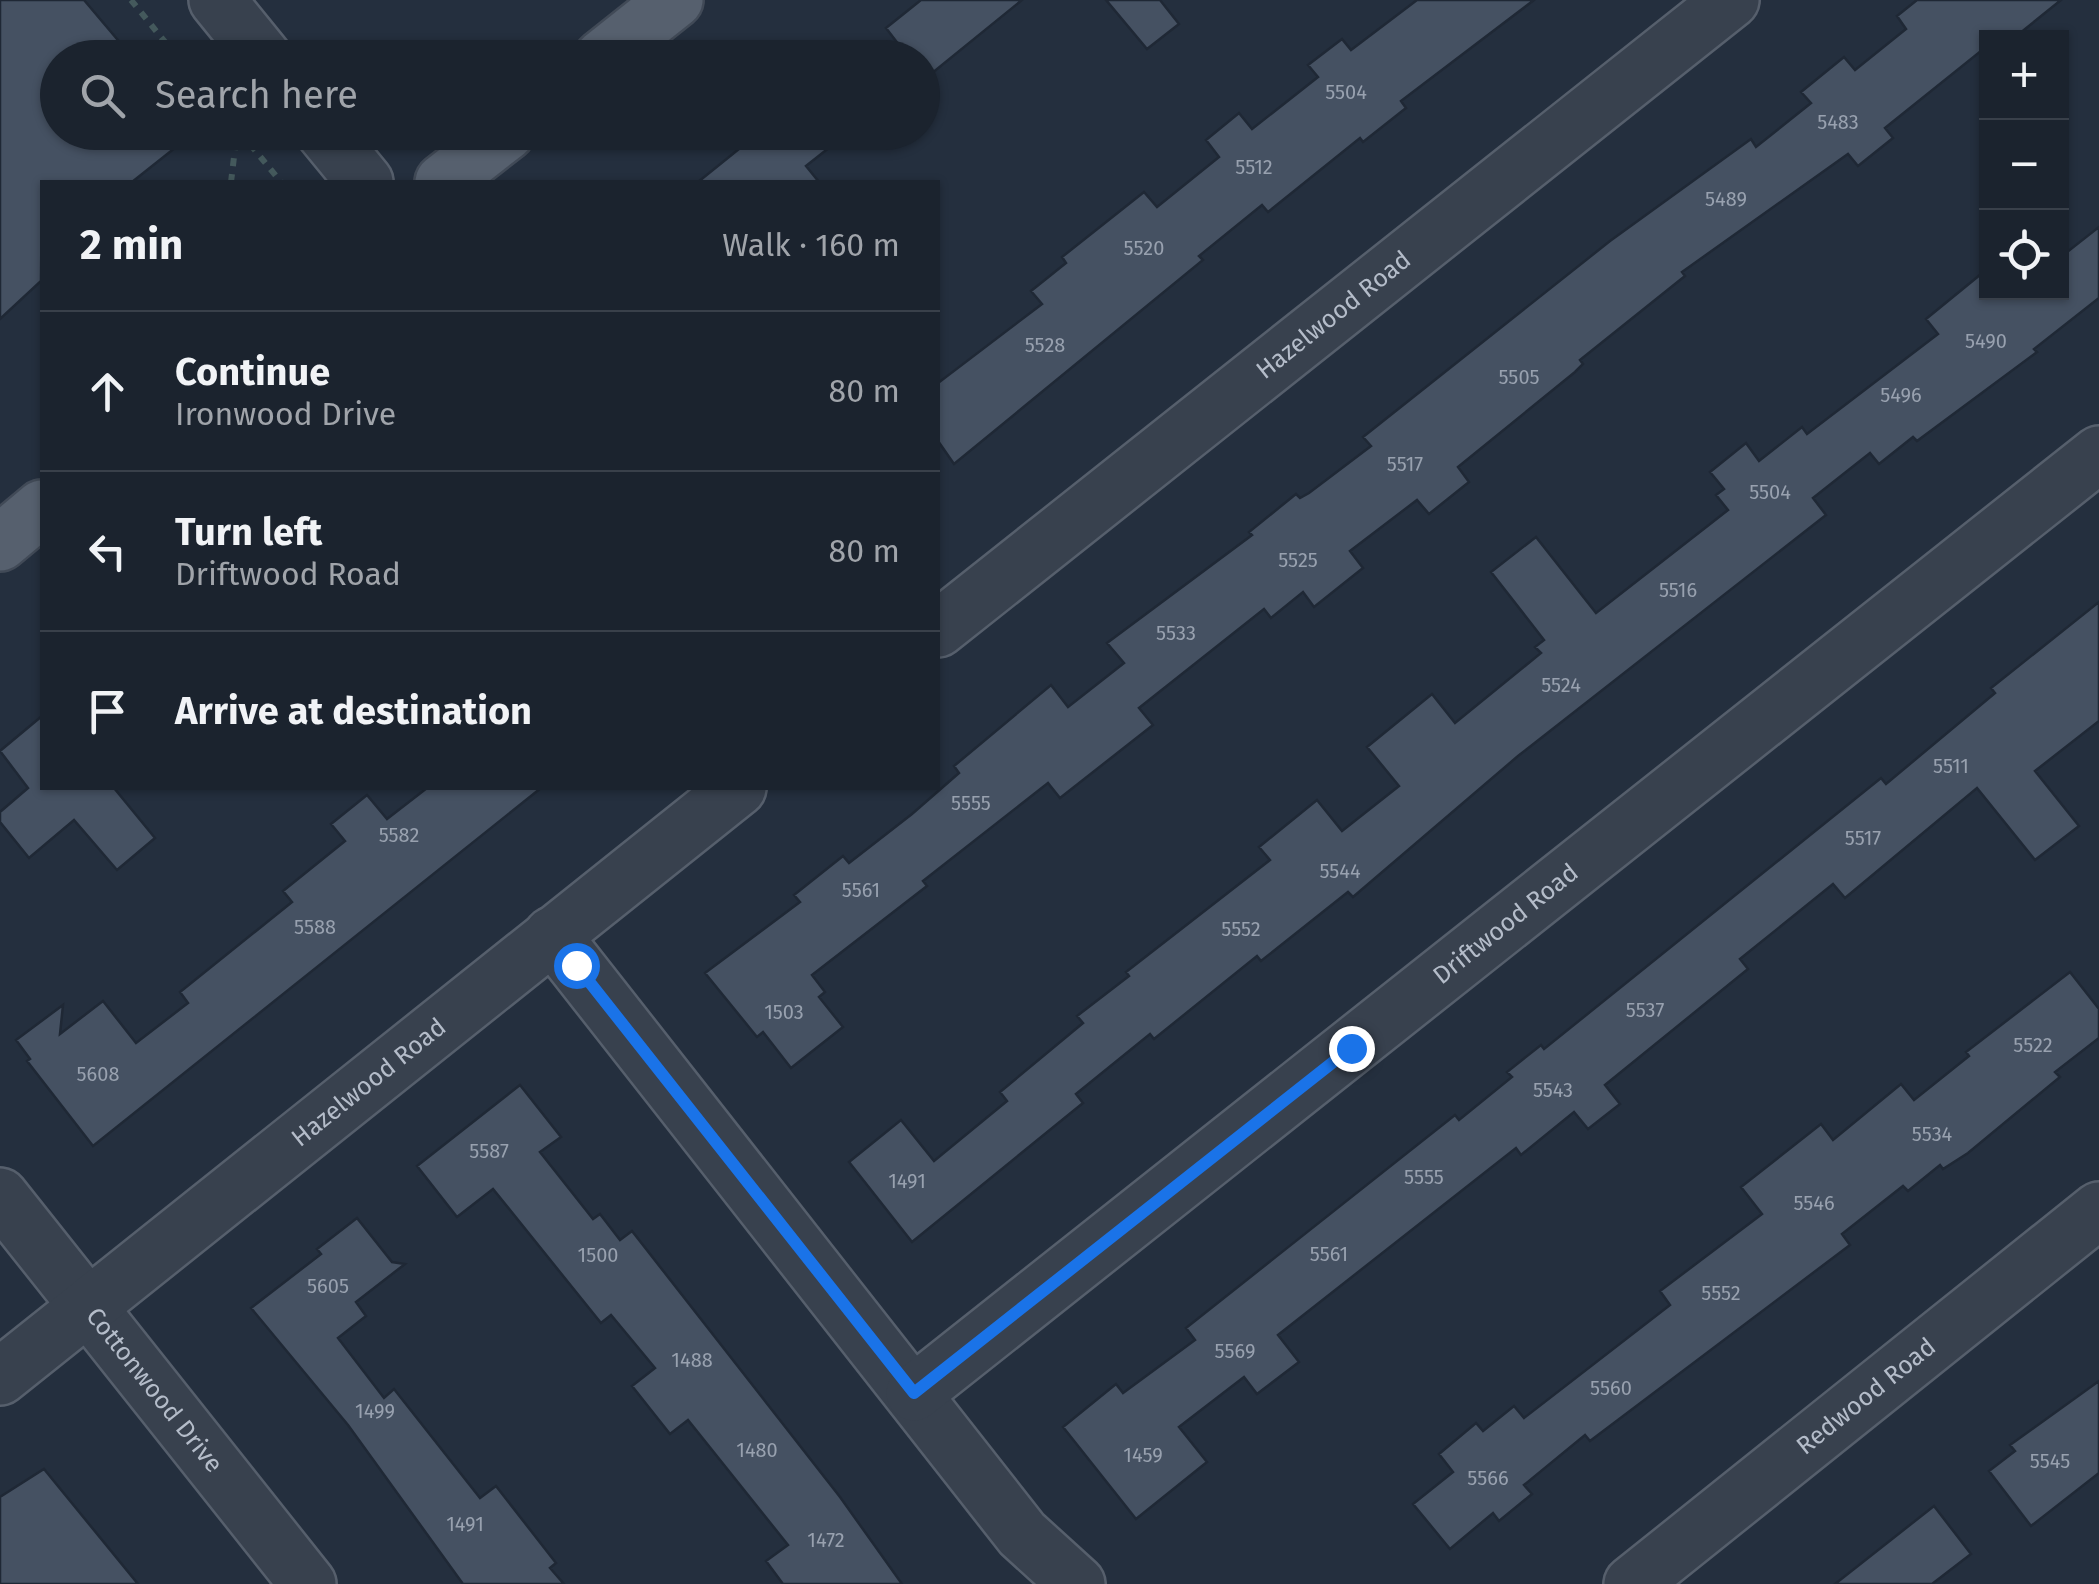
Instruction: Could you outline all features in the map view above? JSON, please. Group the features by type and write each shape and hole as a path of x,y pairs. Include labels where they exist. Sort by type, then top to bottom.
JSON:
{"main road":[{"path":"624,40 674,0"},
{"path":"446,180 483,150"},
{"path":"0,543 40,510"}],"street":[{"path":"217,0 249,40"},
{"name":"Hazelwood Road","path":"940,627 1731,0"},
{"path":"339,150 363,180"},
{"name":"Driftwood Road","path":"914,1393 2099,454"},
{"name":"Hazelwood Road","path":"0,1377 735,790"},
{"path":"552,934 1022,1534 1077,1584"},
{"name":"Cottonwood Drive","path":"0,1196 308,1584"},
{"name":"Redwood Road","path":"1632,1584 2099,1210"}],"path":[{"path":"131,0 163,40"},
{"path":"232,180 236,150"},
{"path":"253,150 278,180"}],"building":[{"path":"0,0 84,0 118,40 40,40 40,150 172,150 135,180 40,180 40,282 0,319"},
{"path":"921,0 1022,0 940,67 940,40 895,40 886,28"},
{"path":"1106,0 1160,0 1179,24 1147,49"},
{"path":"1417,0 1534,0 1401,101 1406,108 1363,142 1360,138 1268,212 1262,205 1199,256 1203,260 954,464 940,444 940,381 1042,304 1031,291 1066,263 1062,257 1144,192 1157,207 1219,157 1206,140 1239,113 1252,129 1318,77 1308,65 1342,39 1351,50"},
{"path":"1917,0 2061,0 2024,30 1979,30 1979,53 1885,128 1893,138 1858,166 1848,154 1682,272 1685,276 1580,360 1583,364 1575,372 1458,467 1469,482 1429,514 1417,500 1350,551 1363,568 1314,607 1303,592 1271,618 1264,609 1139,708 1153,725 1060,798 1048,783 923,881 927,886 812,975 825,992 819,997 843,1027 791,1068 763,1032 757,1037 705,973 800,902 794,895 843,856 849,863 912,814 959,773 954,766 1051,685 1068,707 1124,663 1107,643 1252,535 1249,532 1296,494 1300,498 1309,493 1371,446 1363,437 1610,241 1751,139 1756,147 1811,103 1801,92 1844,57 1855,70 1906,29 1897,16"},
{"path":"738,150 826,150 806,166 817,180 700,180"},
{"path":"2099,227 2099,298 2034,349 2037,352 1917,441 1913,437 1879,464 1870,453 1813,498 1826,515 1518,756 1353,897 1348,892 1261,961 1257,956 1154,1039 1150,1034 1076,1094 1083,1103 912,1242 849,1162 901,1120 934,1161 1007,1101 1000,1092 1083,1023 1077,1016 1129,976 1126,972 1270,860 1259,847 1317,800 1342,831 1399,786 1367,747 1432,694 1455,723 1541,653 1535,647 1544,640 1491,572 1536,537 1596,613 1728,510 1716,495 1724,489 1710,472 1746,443 1759,461 1802,427 1807,434 1938,334 1926,319 1979,276 1979,300 2069,300 2069,251"},
{"path":"2099,602 2099,721 2035,771 2079,826 2035,860 1977,788 1845,898 1833,884 1740,959 1748,969 1605,1085 1620,1104 1588,1129 1574,1112 1521,1155 1516,1148 1278,1335 1299,1362 1257,1394 1244,1377 1179,1427 1207,1462 1136,1519 1063,1427 1116,1384 1123,1393 1195,1340 1186,1328 1455,1115 1459,1120 1512,1077 1507,1072 1541,1045 1544,1049 1881,778 1886,784 1995,693 1991,688"},
{"path":"40,718 40,790 116,790 155,838 117,870 74,820 29,858 0,822 0,812 28,788 0,751"},
{"path":"424,790 538,790 93,1146 27,1061 30,1059 16,1040 63,1005 60,1034 103,1001 136,1043 188,1003 180,992 292,902 283,891 345,841 331,824 367,795 387,819"},
{"path":"2070,972 2099,1009 2099,1038 2055,1072 2060,1077 1968,1153 1943,1169 1940,1165 1908,1191 1903,1186 1842,1234 1850,1245 1590,1441 1585,1435 1524,1485 1532,1494 1499,1521 1493,1513 1450,1549 1413,1504 1453,1472 1439,1454 1476,1423 1483,1431 1514,1406 1524,1418 1670,1305 1660,1291 1762,1214 1741,1187 1821,1124 1833,1140 1901,1084 1914,1100 1969,1056 1966,1052"},
{"path":"520,1085 561,1137 540,1152 593,1219 600,1214 620,1240 632,1231 840,1497 902,1584 783,1584 766,1561 788,1545 688,1420 670,1434 632,1386 655,1368 611,1315 601,1323 493,1189 457,1217 417,1166"},
{"path":"357,1218 392,1262 405,1264 356,1302 366,1316 338,1338 384,1398 394,1389 480,1498 496,1486 556,1563 550,1568 564,1584 463,1584 348,1425 251,1308 321,1254 317,1249"},
{"path":"2099,1381 2099,1473 2031,1526 1989,1471 2015,1451 2010,1445"},
{"path":"44,1469 138,1584 0,1584 0,1497"},
{"path":"1934,1506 1971,1554 1932,1584 1835,1584"}],"route":[{"path":"576,965 914,1393 1351,1048"}]}
